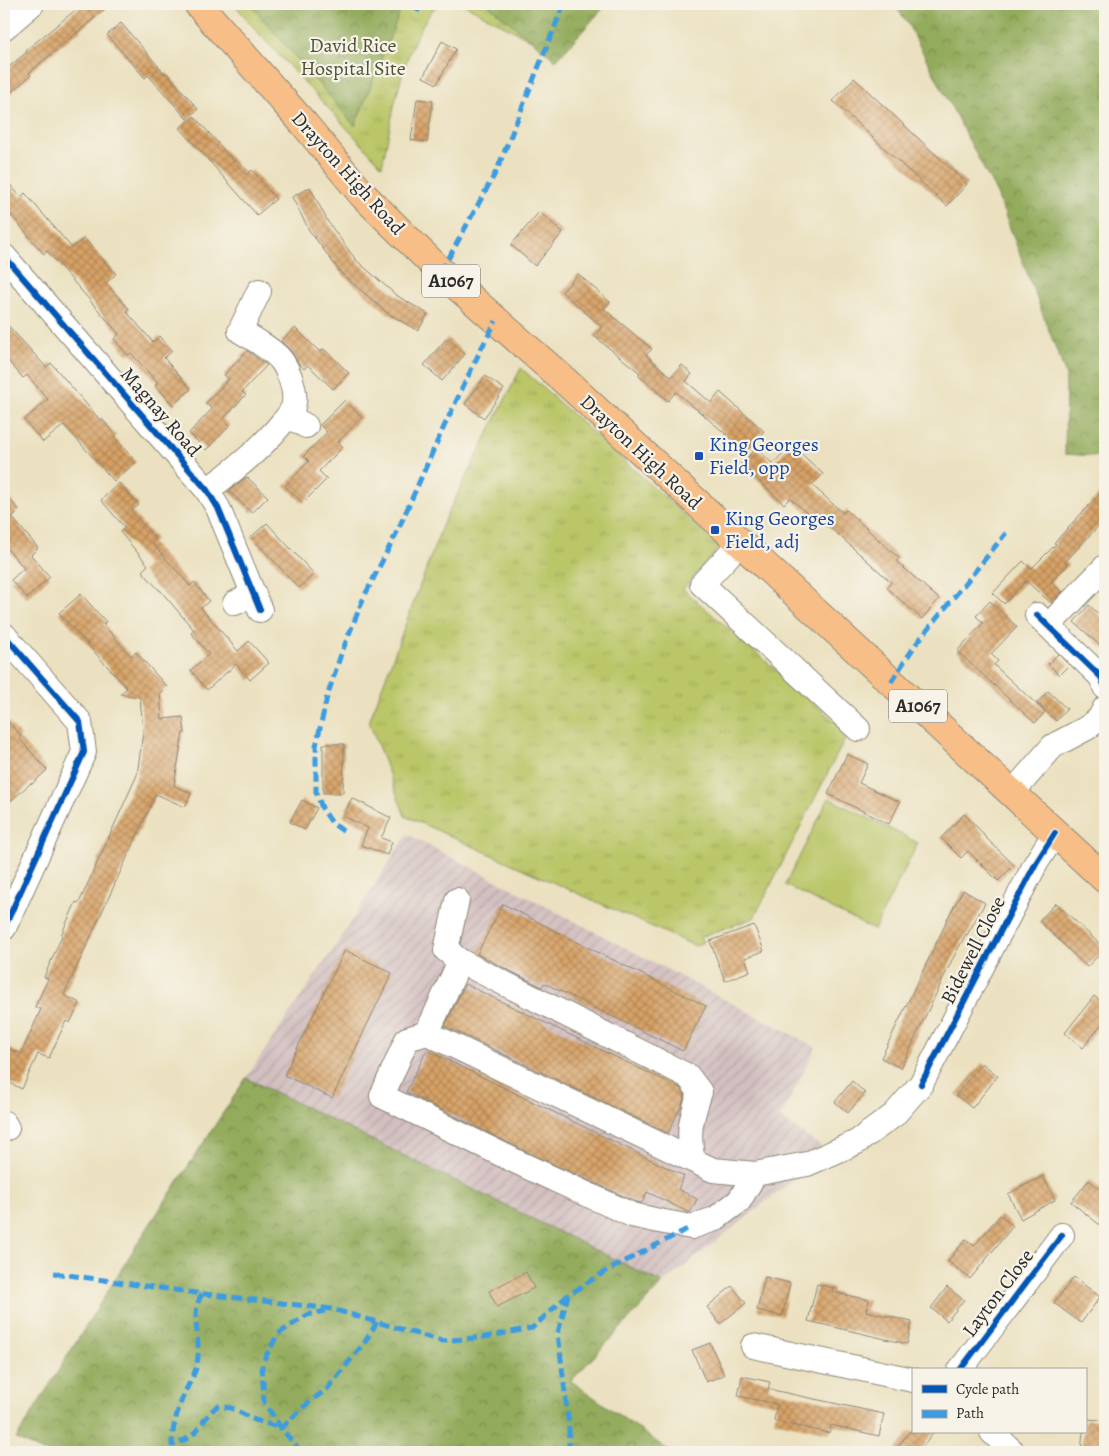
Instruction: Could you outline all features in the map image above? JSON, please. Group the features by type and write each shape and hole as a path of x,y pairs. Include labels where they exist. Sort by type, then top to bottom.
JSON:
{"main road":[{"name":"Drayton High Road","path":"198,4 362,194 441,272 565,381 1105,879"}],"street":[{"path":"4,28 32,4"},
{"name":"Magnay Road","path":"4,256 207,490 218,508 250,603"},
{"path":"207,490 226,477 296,416 294,393 289,372 280,359 240,331 259,291"},
{"path":"740,543 702,584 858,729"},
{"path":"1105,567 1049,617 1101,677 1105,687"},
{"path":"4,634 80,722 84,752 4,928"},
{"path":"1012,793 1053,746 1088,728 1099,719 1105,710"},
{"name":"Bidewell Close","path":"427,1033 713,1170 755,1174 807,1164 857,1142 894,1115 921,1084 1036,863 1055,833"},
{"path":"457,900 446,950 460,961 688,1076 700,1092 690,1124 689,1143 693,1160"},
{"path":"460,961 427,1033 407,1039 382,1096 519,1163 632,1215 659,1221 690,1227 715,1219 739,1200 755,1174"},
{"name":"Layton Close","path":"962,1368 1062,1235"},
{"path":"753,1346 912,1380"},
{"path":"994,1434 1012,1452"}],"shaded area":[{"path":"407,834 816,1047 780,1118 829,1152 663,1283 246,1078 340,939"}],"green space":[{"name":"David Rice Hospital Site","path":"234,4 438,4 426,20 407,59 395,102 382,166 262,37"},
{"path":"250,4 403,4 355,126"},
{"path":"463,4 573,4 552,51"},
{"path":"487,4 607,4 556,60"},
{"path":"894,4 1105,4 1105,457 1065,454 1066,375 997,194 908,24"},
{"path":"521,368 720,547 683,589 848,733 754,918 700,937 703,942 695,946 405,816 369,722 444,521"},
{"path":"829,798 918,843 874,930 785,885"},
{"path":"246,1078 663,1283 571,1381 671,1452 43,1452 16,1439 137,1244"}],"building":[{"path":"83,4 111,4 29,73 31,75 4,99 4,71 27,52 26,50"},
{"path":"121,23 198,109 187,119 148,75 145,78 107,35"},
{"path":"442,41 456,49 437,84 423,77"},
{"path":"854,78 967,184 947,206 833,101"},
{"path":"417,99 433,101 427,142 411,140"},
{"path":"194,116 246,175 252,170 276,199 257,215 180,128"},
{"path":"4,178 21,197 25,193 72,248 84,238 116,274 106,283 129,309 126,311 153,342 159,336 172,351 164,358 191,389 173,405 155,385 158,383 131,353 128,355 114,339 119,334 47,251 44,254 4,207"},
{"path":"310,187 328,222 356,260 396,295 428,314 418,331 386,312 341,273 309,230 292,197"},
{"path":"539,212 563,232 535,266 511,245"},
{"path":"578,274 610,302 604,309 652,349 646,355 671,377 682,365 692,374 686,381 711,403 720,392 764,431 746,451 676,392 668,401 638,375 640,373 594,336 602,327 562,292"},
{"path":"4,321 46,367 51,363 100,420 102,419 116,436 114,437 136,462 114,481 64,425 43,442 24,420 48,399 27,375 23,378 4,356"},
{"path":"295,328 320,352 324,349 349,373 333,389 308,365 304,369 281,341"},
{"path":"447,338 465,354 442,381 424,365"},
{"path":"247,351 267,365 242,392 246,395 223,419 230,425 206,450 189,433 212,409 206,403 229,379 224,375"},
{"path":"485,376 504,389 484,418 465,404"},
{"path":"345,400 362,417 338,442 343,447 319,471 327,479 303,503 285,486 309,461 304,456 327,432 320,425"},
{"path":"791,444 823,474 812,485 843,513 846,510 899,558 896,561 939,599 922,619 887,588 891,582 823,521 819,524 790,498 784,504 741,464 756,448 773,464"},
{"path":"247,477 268,497 252,513 229,491"},
{"path":"119,483 139,505 131,511 156,539 152,543 190,586 194,582 209,601 201,608 238,651 249,641 269,663 250,680 236,664 207,690 191,670 209,654 191,633 194,630 142,571 148,565 120,532 125,528 101,500"},
{"path":"1105,488 1105,519 1065,562 1068,565 1051,582 1062,592 1051,603 1026,581 1004,604 993,593 1023,561 1031,569 1056,544 1054,543"},
{"path":"4,493 19,510 12,517 38,548 31,555 50,577 27,598 11,580 24,568 4,545"},
{"path":"267,523 314,574 299,588 251,537"},
{"path":"81,594 106,622 103,624 131,656 136,652 167,687 160,694 162,719 183,717 185,733 183,733 174,786 191,793 185,807 156,794 64,995 80,1003 70,1023 66,1021 49,1058 38,1054 22,1089 4,1080 4,1062 10,1049 21,1054 41,1009 35,1007 48,979 44,977 61,935 76,902 79,903 137,775 143,732 140,697 120,694 127,688 59,613"},
{"path":"990,601 1017,627 991,654 998,661 994,665 1045,712 1035,723 957,651 983,623 976,616"},
{"path":"1089,605 1105,620 1105,650 1074,622"},
{"path":"1058,654 1069,665 1059,675 1048,664"},
{"path":"1048,691 1067,709 1056,721 1037,703"},
{"path":"4,717 21,736 19,738 47,770 4,807"},
{"path":"323,744 344,744 343,793 323,793"},
{"path":"847,754 868,764 859,783 900,802 889,824 828,794"},
{"path":"352,798 391,818 381,838 392,842 387,855 361,845 368,828 343,816"},
{"path":"302,800 317,808 305,830 290,822"},
{"path":"964,814 1014,865 998,881 968,851 961,858 941,838"},
{"path":"963,890 985,903 952,960 901,1068 881,1058 945,923"},
{"path":"1056,903 1105,949 1087,967 1039,921"},
{"path":"503,904 706,1006 683,1051 544,983 542,987 477,954"},
{"path":"754,925 764,951 745,958 750,971 725,981 710,941"},
{"path":"345,950 392,973 332,1098 284,1075"},
{"path":"465,984 680,1088 685,1095 668,1133 445,1026"},
{"path":"1094,996 1105,1005 1105,1020 1083,1048 1065,1033"},
{"path":"427,1050 684,1176 678,1189 697,1199 690,1213 647,1192 642,1203 636,1202 525,1151 406,1092"},
{"path":"982,1063 998,1076 972,1108 956,1095"},
{"path":"852,1081 865,1093 848,1113 835,1102"},
{"path":"1043,1176 1055,1200 1021,1219 1008,1194"},
{"path":"1089,1180 1105,1193 1105,1229 1071,1202"},
{"path":"1000,1215 1013,1226 970,1279 948,1261 966,1239 974,1246"},
{"path":"526,1272 534,1288 497,1307 489,1291"},
{"path":"765,1277 790,1283 782,1316 757,1310"},
{"path":"1074,1277 1100,1297 1081,1323 1054,1303"},
{"path":"817,1284 833,1288 832,1292 869,1300 866,1311 912,1322 907,1344 808,1321"},
{"path":"732,1286 746,1303 720,1324 707,1307"},
{"path":"947,1287 964,1300 947,1321 931,1308"},
{"path":"710,1343 724,1375 706,1382 692,1350"},
{"path":"742,1376 770,1382 768,1389 884,1414 879,1436 831,1425 829,1433 774,1421 777,1404 738,1396"},
{"path":"1086,1419 1105,1420 1105,1452 1081,1451 1083,1434 1086,1434"},
{"path":"909,1432 912,1432 912,1434 932,1434 919,1452 894,1452"}],"marked path":[{"path":"417,12 420,4"},
{"path":"441,272 497,170 564,4"},
{"path":"343,831 332,823 322,808 316,792 316,746 327,697 341,654 364,597 397,532 441,433 496,321"},
{"path":"891,682 916,644 1006,533"},
{"path":"569,1452 569,1427 558,1333 568,1295 606,1271 691,1227"},
{"path":"54,1273 188,1292 332,1309 442,1341 485,1337 532,1328 568,1295"},
{"path":"202,1294 196,1310 198,1346 196,1367 178,1411 172,1445 189,1438 217,1406 231,1408 255,1420 281,1428 328,1388 365,1342 377,1322"},
{"path":"301,1452 281,1428 264,1402 262,1363 278,1334 307,1315 325,1311"}],"cycle path":[{"path":"4,256 207,490 218,508 260,610"},
{"path":"1037,615 1101,677 1105,687"},
{"path":"4,635 80,722 84,752 4,928"},
{"path":"921,1084 1036,863 1055,833"},
{"path":"962,1368 1062,1235"}],"place":[{"name":"King Georges Field, opp","path":"699,456"},
{"name":"King Georges Field, adj","path":"715,530"}]}
